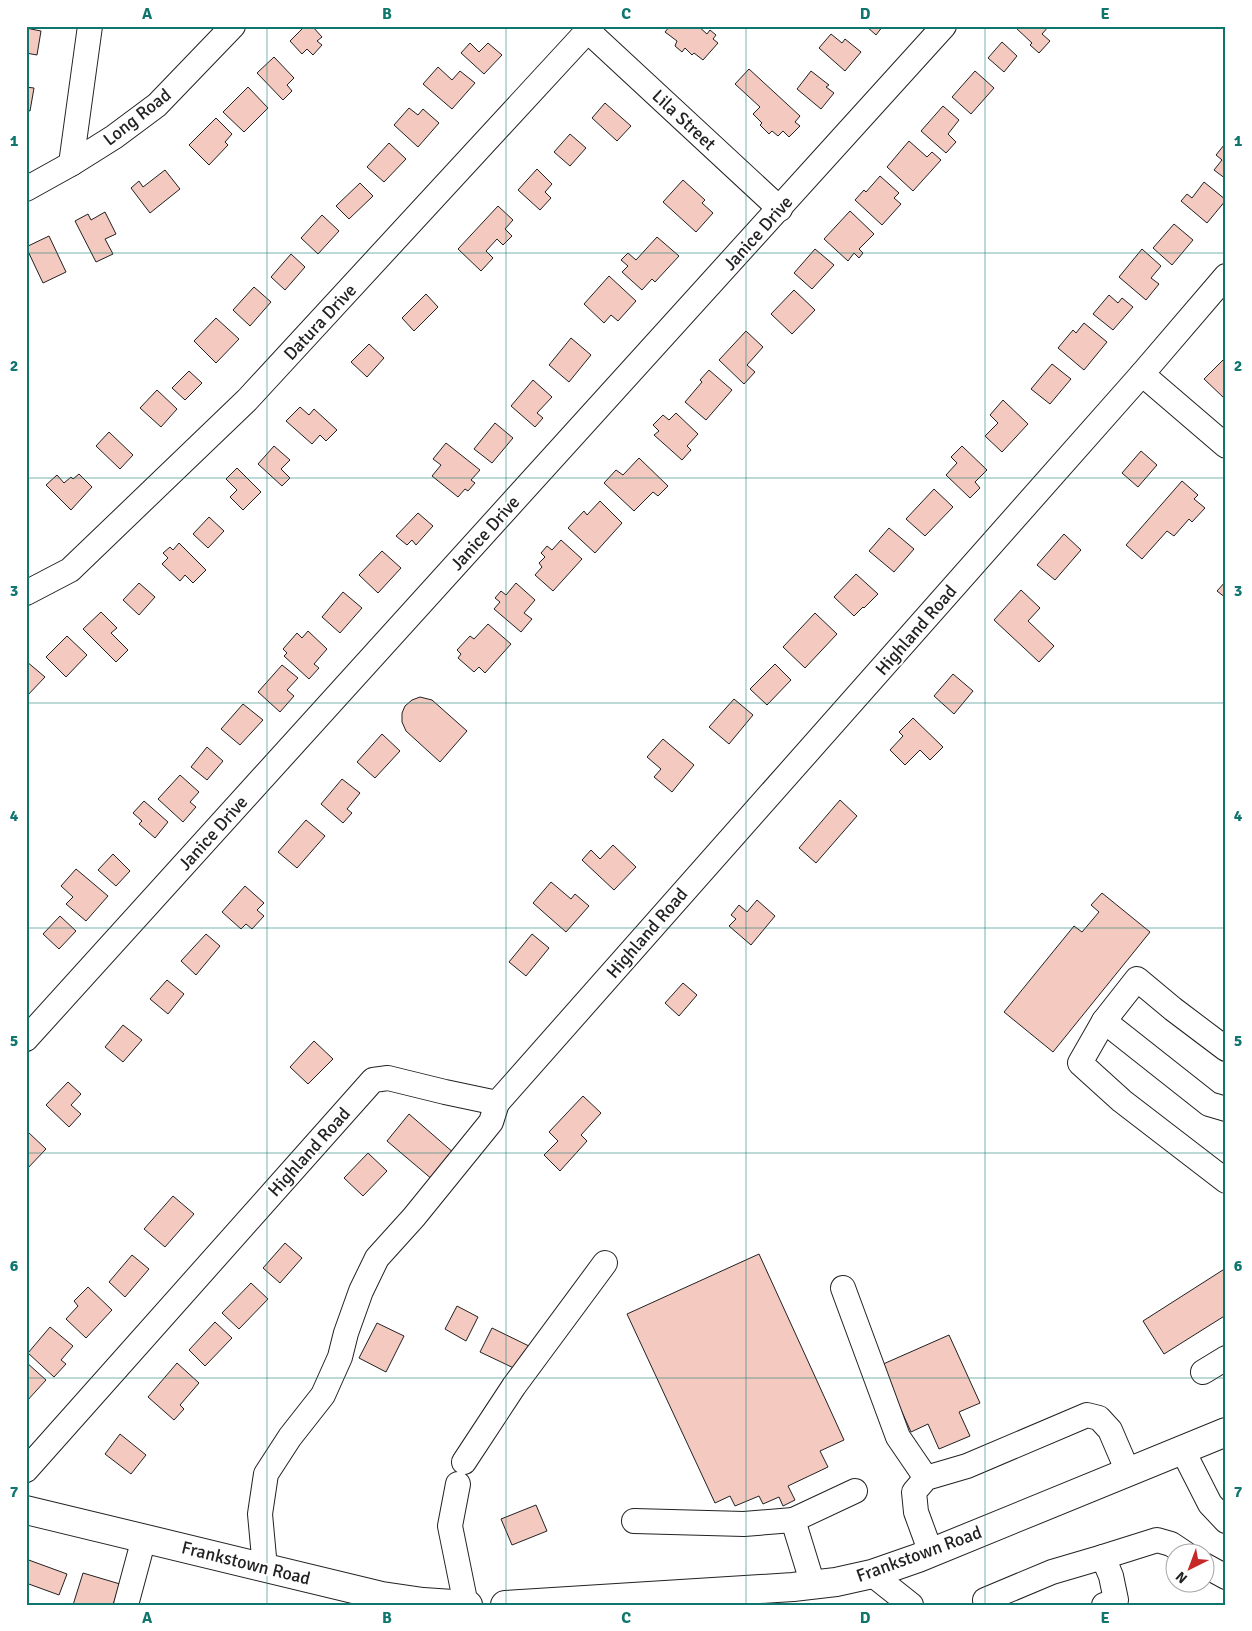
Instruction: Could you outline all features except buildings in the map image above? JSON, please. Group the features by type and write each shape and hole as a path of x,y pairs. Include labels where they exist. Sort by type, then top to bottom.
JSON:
{"main road":[{"name":"Frankstown Road","path":"505,1605 638,1598 813,1584 836,1582 872,1574 931,1553 1226,1432"},
{"name":"Frankstown Road","path":"26,1510 265,1568 382,1600 467,1605"}],"street":[{"path":"71,164 90,26"},
{"name":"Long Road","path":"26,189 114,137 157,105 233,26"},
{"name":"Janice Drive","path":"26,1040 944,26"},
{"name":"Lila Street","path":"590,28 780,209"},
{"name":"Datura Drive","path":"26,593 70,570 247,400 590,28"},
{"name":"Highland Road","path":"26,1470 373,1080 388,1078 497,1103 1142,374 1226,276"},
{"path":"1142,374 1226,446"},
{"path":"1226,1049 1137,979 1104,1021 1080,1063 1122,1101 1226,1182"},
{"path":"1104,1021 1209,1104 1226,1110"},
{"path":"265,1568 260,1514 266,1474 290,1437 323,1395 340,1357 346,1333 361,1291 377,1258 414,1217 491,1122 497,1103"},
{"path":"467,1605 450,1526 461,1473 514,1386 604,1263"},
{"path":"843,1288 898,1437 926,1478"},
{"path":"1203,1372 1226,1358"},
{"path":"931,1553 916,1512 914,1492 926,1478 967,1466 1087,1415 1099,1418 1110,1430 1128,1472"},
{"path":"1182,1450 1210,1504 1226,1522"},
{"path":"634,1521 744,1524 793,1520 855,1492"},
{"path":"793,1520 813,1584"},
{"path":"126,1605 144,1538"},
{"path":"986,1600 1052,1572 1157,1540 1171,1544"},
{"path":"1103,1557 1111,1576 1116,1600 1104,1605"},
{"path":"1214,1570 1226,1577"},
{"path":"872,1574 911,1605"}]}
